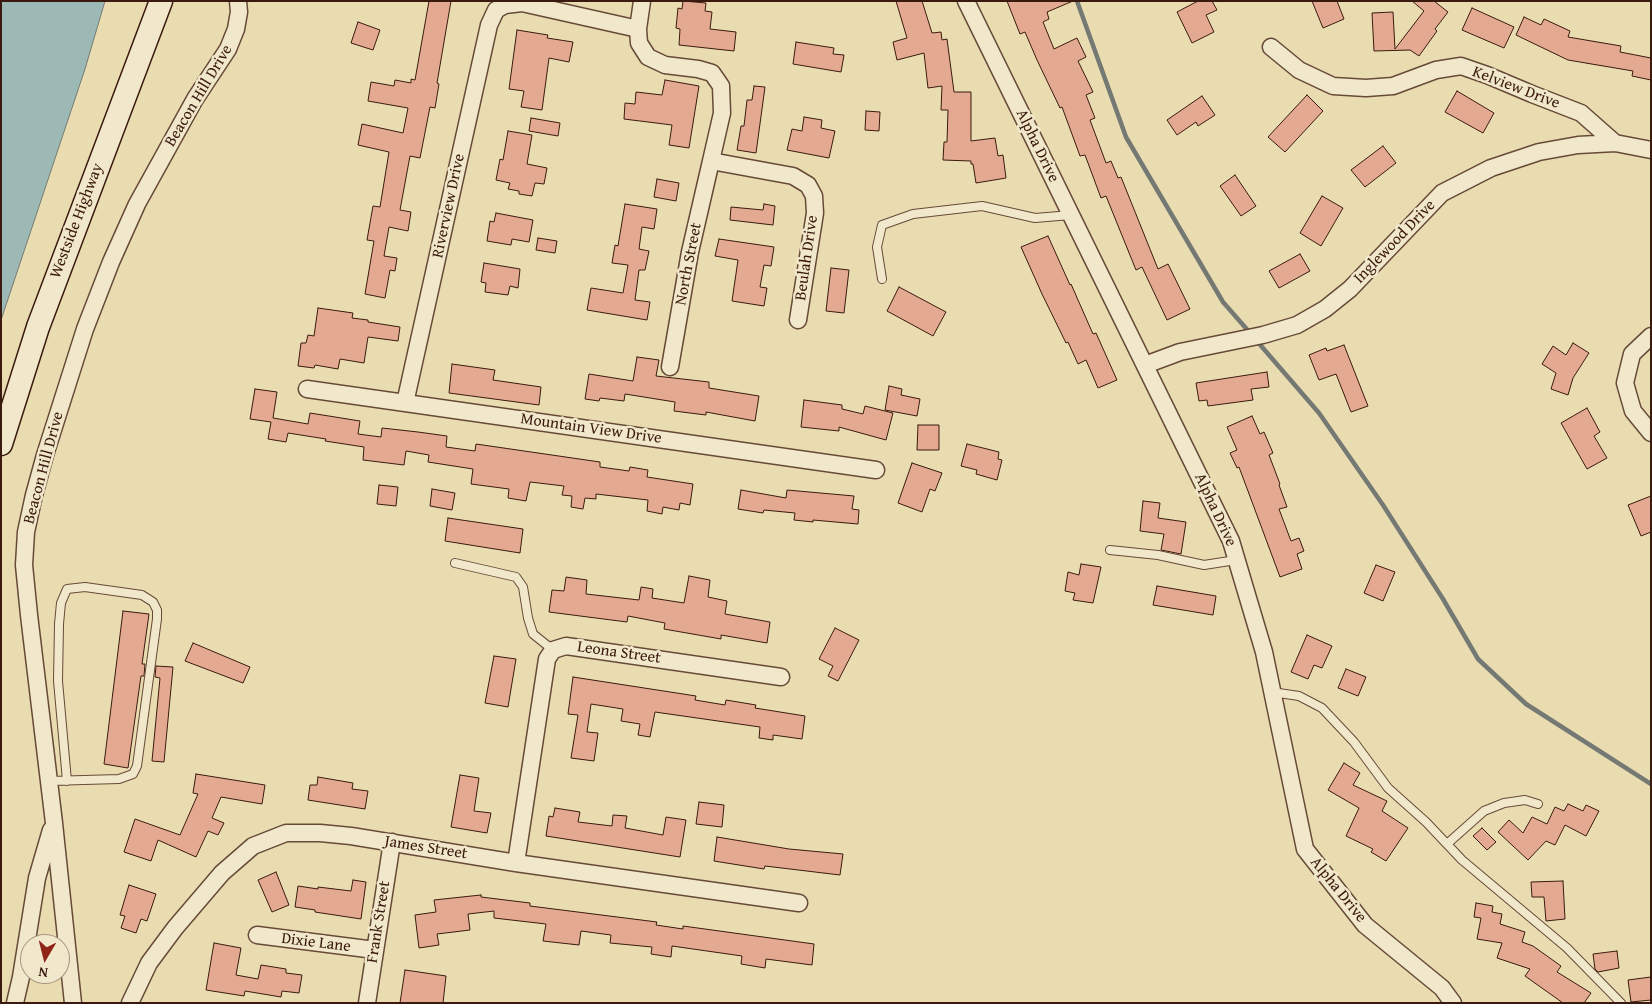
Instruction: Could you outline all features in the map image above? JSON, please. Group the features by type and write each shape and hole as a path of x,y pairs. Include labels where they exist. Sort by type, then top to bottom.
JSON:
{"main road":[{"name":"Westside Highway","path":"1,444 38,327 161,1"}],"street":[{"name":"Beacon Hill Drive","path":"73,1003 24,565 26,532 34,495 85,329 111,262 137,204 195,99 228,49 236,29 239,12 238,1"},
{"path":"642,1 638,29 639,43 648,57 665,65 698,69 712,73 721,86 722,113 711,161"},
{"name":"Alpha Drive","path":"966,1 1231,541 1264,652 1305,849 1365,925 1442,988 1453,1003"},
{"name":"Riverview Drive","path":"405,403 488,25 496,10 505,5 522,3 638,29"},
{"name":"Kelview Drive","path":"1271,47 1299,70 1333,86 1366,88 1393,86 1436,70 1461,66 1581,113 1615,143"},
{"name":"Inglewood Drive","path":"1145,365 1180,352 1263,335 1297,324 1325,309 1350,289 1442,194 1491,168 1539,152 1578,145 1615,143 1651,150"},
{"name":"Beulah Drive","path":"711,161 793,176 808,185 814,196 815,213 798,320"},
{"name":"North Street","path":"670,367 690,252 711,161"},
{"path":"1651,336 1632,354 1625,383 1633,411 1651,433"},
{"name":"Mountain View Drive","path":"307,389 876,470"},
{"name":"Leona Street","path":"516,863 547,659 553,650 566,646 782,677"},
{"path":"15,1003 37,878 54,823"},
{"name":"James Street","path":"130,1003 149,963 175,928 222,873 253,846 286,833 320,833 392,842 516,863 799,903"},
{"name":"Frank Street","path":"367,1003 392,842"},
{"name":"Dixie Lane","path":"257,935 375,950"}],"lane":[{"path":"882,280 877,247 882,225 912,214 982,206 1035,218 1071,215"},
{"path":"1110,550 1158,555 1204,565 1236,560"},
{"path":"455,563 516,577 524,586 528,618 533,634 553,650"},
{"path":"49,781 67,781 119,779 133,774 137,766 157,619 157,610 153,602 142,594 85,587 67,589 61,603 58,681 67,781"},
{"path":"1272,692 1299,696 1322,708 1354,742 1388,788 1426,822 1462,860 1567,948 1621,1003"},
{"path":"1447,844 1484,811 1504,803 1525,800 1538,804"}],"water":[{"path":"1,1 105,1 85,69 1,320"}],"building":[{"path":"429,1 451,1 437,83 439,84 435,108 430,107 420,158 410,156 400,210 411,212 408,231 389,227 384,256 397,258 395,271 390,270 385,298 365,294 374,241 367,240 373,206 380,207 389,152 358,145 362,124 403,133 408,108 368,101 371,82 394,86 395,80 411,83 411,79 415,80"},
{"path":"683,1 706,3 705,11 712,12 710,29 736,32 734,51 679,45 680,29 676,28 678,8 682,9"},
{"path":"896,1 922,1 932,33 941,32 942,40 947,39 954,92 971,92 971,141 995,138 998,156 1003,155 1006,178 976,183 971,161 943,160 944,142 947,142 948,110 941,110 942,86 928,88 924,53 897,60 893,42 907,38"},
{"path":"1007,1 1073,1 1047,12 1049,19 1043,22 1054,49 1077,38 1086,57 1078,61 1093,92 1086,95 1095,118 1090,120 1106,163 1111,161 1118,178 1121,177 1158,269 1168,264 1190,309 1167,320 1142,267 1136,270 1106,196 1101,198 1085,155 1080,156 1062,107 1060,108 1025,32 1020,34"},
{"path":"1198,1 1212,1 1217,10 1206,15 1214,32 1192,43 1177,12"},
{"path":"1312,1 1337,1 1344,19 1323,28"},
{"path":"1412,1 1434,1 1448,12 1419,56 1410,50 1374,51 1372,13 1393,12 1395,49 1424,11"},
{"path":"1472,8 1514,27 1504,48 1462,30"},
{"path":"1524,17 1541,25 1544,19 1570,31 1568,37 1621,46 1620,52 1651,58 1651,80 1632,76 1633,71 1568,60 1516,35"},
{"path":"358,22 380,30 373,50 351,43"},
{"path":"517,30 548,35 547,38 573,42 569,62 549,58 542,110 521,107 524,91 509,89"},
{"path":"796,42 834,48 833,54 844,55 841,72 793,64"},
{"path":"665,80 699,86 689,148 669,145 672,125 624,119 625,103 635,104 636,92 662,95"},
{"path":"754,86 765,87 756,153 737,150 741,126 744,126 747,100 752,100"},
{"path":"1457,91 1494,113 1483,133 1445,112"},
{"path":"1307,95 1323,111 1285,152 1268,137"},
{"path":"1202,96 1215,115 1198,126 1196,122 1177,135 1167,120"},
{"path":"866,111 880,112 879,131 865,130"},
{"path":"804,117 822,120 821,128 835,131 829,158 787,150 792,129 802,131"},
{"path":"531,118 560,123 558,136 529,131"},
{"path":"508,131 532,135 527,164 547,168 544,184 535,183 532,196 519,194 519,191 508,189 510,183 496,180 500,159 503,160"},
{"path":"1383,146 1396,163 1365,187 1351,170"},
{"path":"1235,175 1256,206 1241,216 1220,186"},
{"path":"657,179 679,183 676,201 654,197"},
{"path":"1322,196 1343,208 1321,246 1300,233"},
{"path":"625,204 657,209 654,229 642,227 639,249 649,251 645,270 639,270 635,300 650,302 647,320 587,310 591,288 623,293 628,265 612,263 615,245 618,246"},
{"path":"764,204 775,206 773,225 730,220 731,207 763,210"},
{"path":"496,213 533,220 529,242 512,239 511,245 487,241 490,221 494,222"},
{"path":"1048,236 1093,334 1096,333 1117,380 1098,388 1086,360 1078,364 1068,342 1066,343 1021,247"},
{"path":"538,238 557,241 555,253 536,250"},
{"path":"719,239 774,247 771,266 764,265 760,287 767,288 764,306 732,301 738,260 715,256"},
{"path":"1300,254 1310,271 1279,288 1269,271"},
{"path":"484,263 520,269 518,288 510,286 508,295 485,292 486,283 481,282"},
{"path":"831,268 849,270 844,313 826,311"},
{"path":"899,287 946,312 933,336 887,311"},
{"path":"318,308 353,313 352,318 400,327 398,341 368,337 364,363 340,359 338,369 315,365 314,368 298,366 301,343 306,343 308,335 314,336"},
{"path":"1573,343 1589,353 1573,378 1568,395 1551,389 1556,373 1542,364 1553,346 1566,355"},
{"path":"1344,345 1368,406 1351,412 1336,374 1319,380 1309,355 1326,348 1327,351"},
{"path":"637,357 659,360 656,376 709,382 709,388 759,396 755,421 706,412 706,415 674,411 675,402 625,394 624,401 600,398 599,401 585,399 589,374 633,381"},
{"path":"452,364 495,370 493,380 541,387 539,405 449,393"},
{"path":"1267,372 1269,387 1251,389 1253,400 1208,406 1207,400 1199,401 1196,383"},
{"path":"889,386 902,389 901,395 920,399 917,416 885,410"},
{"path":"255,389 277,392 273,418 308,424 310,413 360,421 358,434 381,437 382,428 418,432 447,436 446,447 475,451 476,444 600,462 600,467 629,471 630,467 648,470 647,477 693,484 690,505 680,503 679,510 663,507 662,514 647,511 648,500 596,494 596,499 585,498 583,509 571,507 572,496 562,495 564,486 530,482 526,501 508,498 509,489 471,484 473,469 428,462 429,455 406,451 404,465 363,460 364,447 325,441 326,439 288,433 286,442 268,439 271,422 250,419"},
{"path":"804,400 842,405 842,409 863,414 865,406 893,413 886,440 839,427 839,431 801,427"},
{"path":"1587,408 1600,432 1594,436 1607,458 1587,469 1561,423"},
{"path":"1252,416 1260,434 1264,432 1273,453 1269,455 1287,507 1279,509 1291,541 1299,538 1304,551 1297,554 1302,569 1280,577 1239,467 1237,468 1230,453 1237,450 1227,427"},
{"path":"918,425 939,425 939,450 917,450"},
{"path":"967,444 999,452 998,459 1002,460 997,480 976,474 977,470 961,466"},
{"path":"912,463 942,473 935,491 930,489 922,512 898,503"},
{"path":"379,485 398,487 396,506 377,504"},
{"path":"432,489 455,493 452,510 430,506"},
{"path":"741,490 786,498 787,490 854,496 852,509 859,510 858,524 794,520 795,513 764,510 763,513 738,509"},
{"path":"1651,496 1651,532 1641,536 1628,505"},
{"path":"1143,501 1160,503 1158,518 1186,522 1181,554 1161,550 1164,534 1140,531"},
{"path":"448,518 523,529 520,553 445,541"},
{"path":"1081,564 1101,567 1093,603 1073,600 1075,593 1065,591 1068,572 1079,575"},
{"path":"1376,565 1395,572 1383,601 1364,593"},
{"path":"689,576 710,580 708,597 727,601 725,614 770,622 767,643 721,635 721,639 664,629 665,623 628,616 627,622 549,612 552,590 564,591 566,577 587,580 586,594 639,600 641,587 653,589 652,598 684,603"},
{"path":"1157,586 1216,596 1213,615 1153,605"},
{"path":"123,611 149,614 142,664 145,664 144,676 141,676 128,768 104,764"},
{"path":"835,628 859,640 838,681 828,676 833,666 819,659"},
{"path":"1307,635 1332,646 1322,668 1314,665 1308,679 1291,672"},
{"path":"193,643 250,667 243,683 185,661"},
{"path":"494,656 516,659 508,707 485,703"},
{"path":"156,666 173,667 164,762 152,761 160,678 155,677"},
{"path":"1346,669 1366,677 1358,696 1338,688"},
{"path":"573,677 696,696 695,700 725,705 726,700 756,705 755,708 805,716 802,739 773,735 773,740 759,738 760,727 655,712 650,737 638,735 640,724 621,721 623,709 591,704 587,732 598,733 594,761 571,758 578,715 568,714"},
{"path":"1344,763 1360,773 1353,785 1387,801 1382,811 1408,828 1386,861 1371,852 1373,849 1346,836 1359,808 1328,790"},
{"path":"196,774 265,785 262,804 221,797 212,818 224,823 218,835 208,831 196,857 158,840 151,861 124,852 135,819 180,835 198,794 193,793"},
{"path":"460,775 479,778 474,811 491,813 487,833 451,827"},
{"path":"318,777 353,783 352,789 368,791 365,809 308,800 310,785 317,785"},
{"path":"699,802 724,805 722,827 696,824"},
{"path":"1568,804 1583,811 1586,805 1599,811 1586,836 1565,825 1555,845 1546,841 1528,860 1498,832 1509,820 1523,833 1532,817 1547,824 1555,807 1564,811"},
{"path":"555,808 580,812 578,822 612,826 613,815 627,816 625,828 663,835 666,817 686,820 680,857 546,836 549,816 553,817"},
{"path":"1482,828 1496,842 1487,850 1473,836"},
{"path":"717,837 789,849 843,854 840,875 765,866 764,869 714,861"},
{"path":"276,872 289,905 272,912 258,880"},
{"path":"353,880 366,882 361,919 295,907 298,886 351,891"},
{"path":"1563,881 1565,919 1546,921 1544,897 1532,897 1531,882"},
{"path":"129,885 156,894 147,921 141,919 136,933 121,928 125,916 120,915"},
{"path":"481,895 481,897 530,903 530,906 657,922 656,925 683,929 683,926 814,944 812,965 766,959 765,968 741,964 742,956 672,946 671,957 651,954 652,947 610,943 611,935 581,931 579,945 543,941 546,924 494,918 494,911 468,914 470,930 437,934 439,945 419,948 415,915 436,912 434,900"},
{"path":"1476,903 1493,906 1492,912 1502,914 1500,924 1525,932 1522,942 1533,946 1561,966 1557,972 1591,993 1584,1003 1563,1003 1525,976 1530,969 1497,958 1502,943 1477,939 1481,918 1474,917"},
{"path":"214,943 241,948 236,975 258,979 261,965 286,969 286,973 302,975 299,993 282,991 281,997 245,991 244,996 206,990"},
{"path":"1617,951 1619,968 1598,972 1595,969 1593,954"},
{"path":"405,970 446,976 443,1003 400,1003"},
{"path":"1651,977 1651,1000 1631,1002 1628,980"}],"waterway":[{"path":"1077,1 1126,137 1223,302 1251,334"},
{"path":"1256,340 1319,413 1383,505 1443,599 1478,659 1526,704 1651,784"}]}
